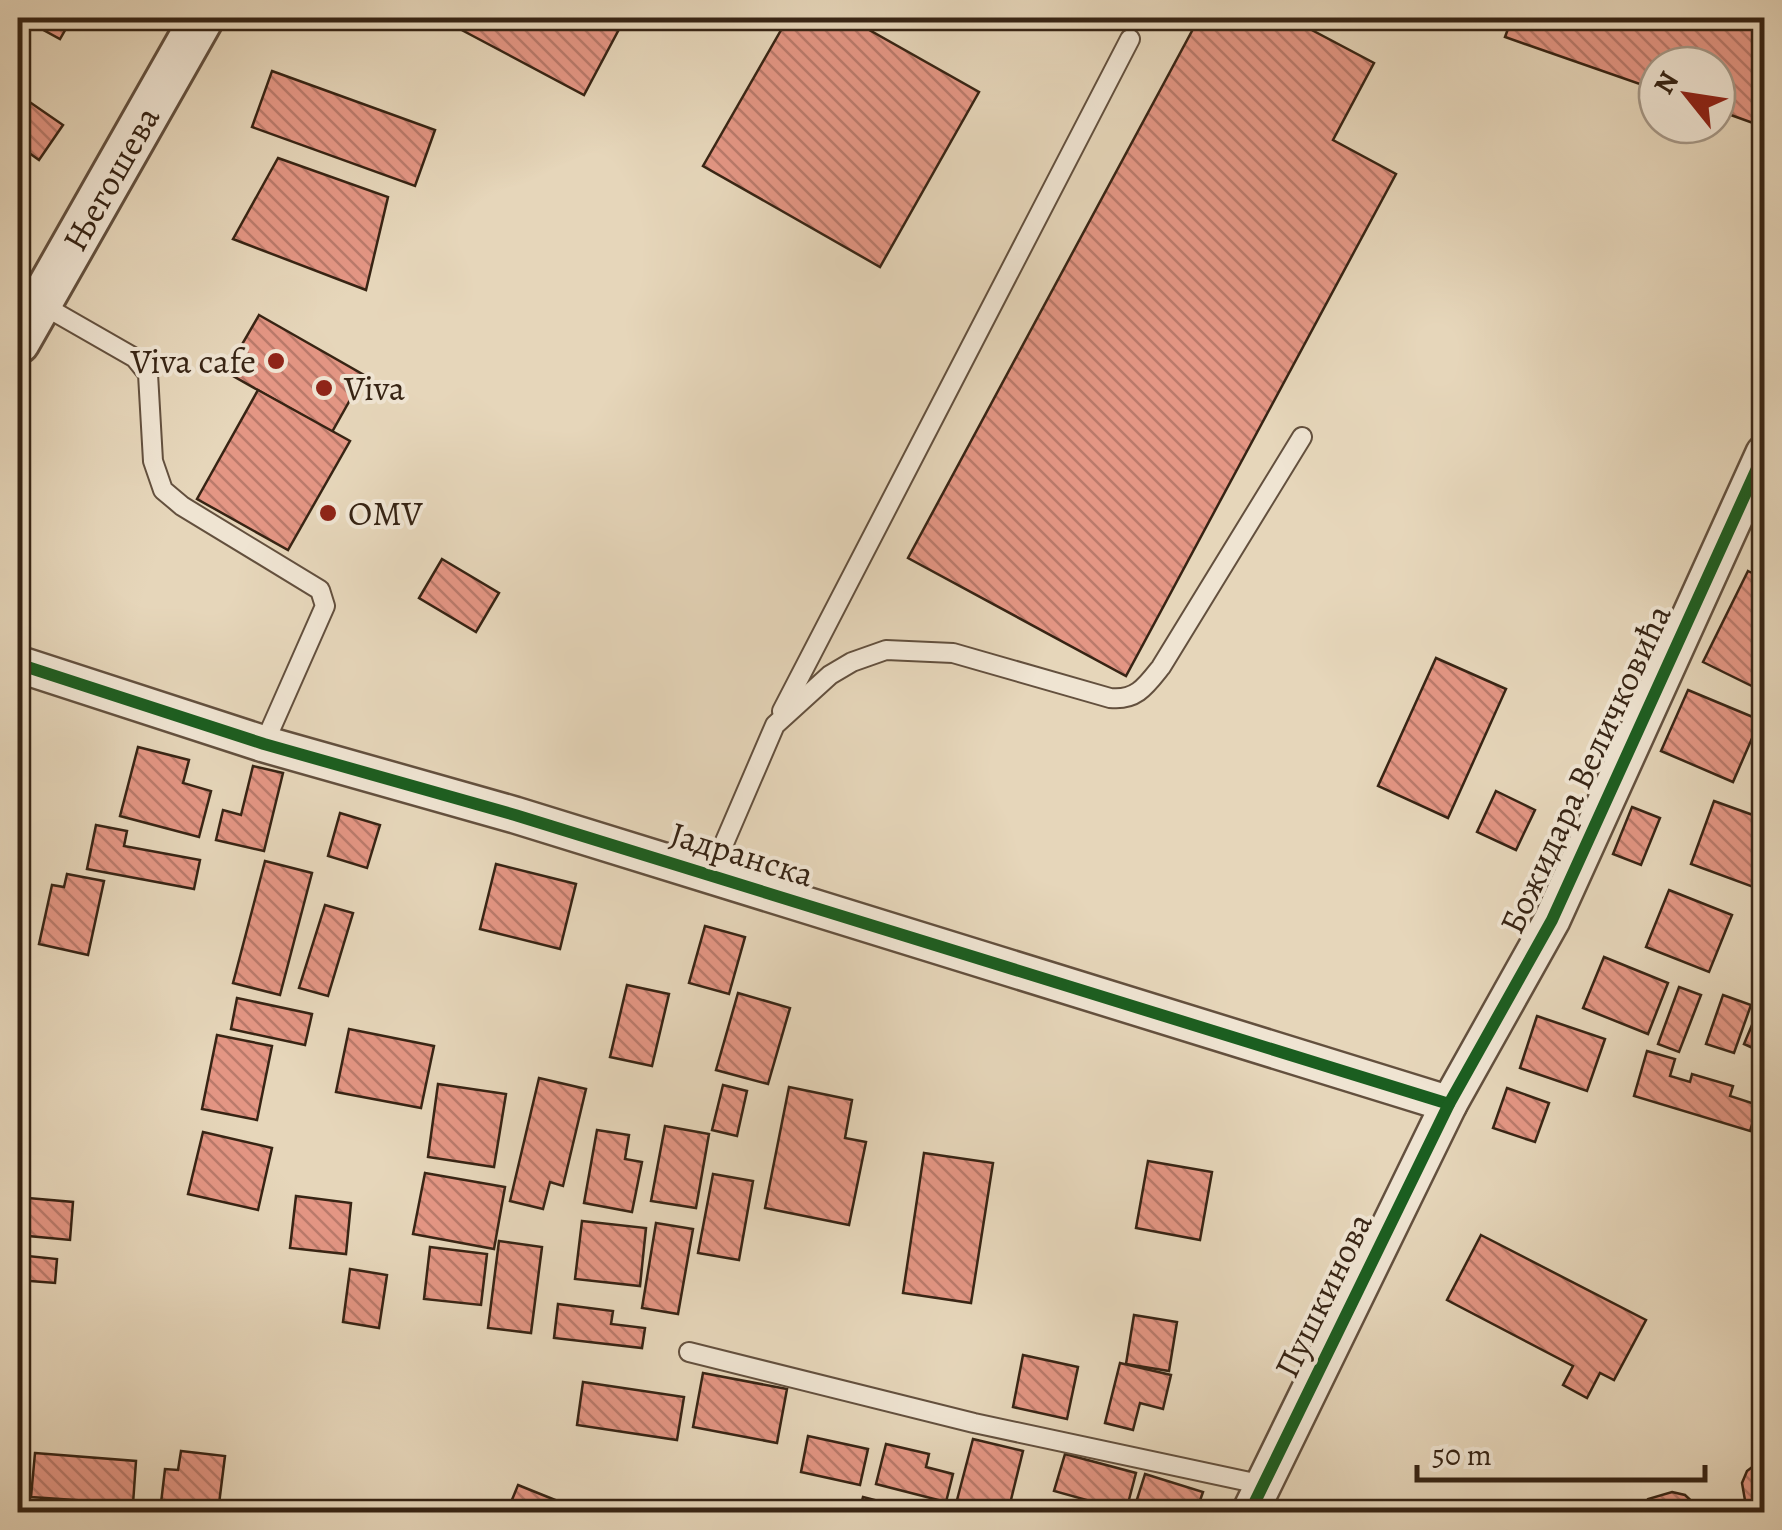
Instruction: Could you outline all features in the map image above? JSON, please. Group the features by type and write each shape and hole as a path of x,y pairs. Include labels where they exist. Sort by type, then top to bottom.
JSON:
{"street":[{"name":"Његошева","path":"18,342 202,18"},
{"name":"Божидара Величковића","path":"1449,1104 1552,920 1753,505 1764,454"},
{"name":"Јадранска","path":"18,664 264,744 710,876 1449,1104"},
{"name":"Пушкинова","path":"1257,1499 1449,1104"}],"lane":[{"path":"710,876 775,725 1130,39"},
{"path":"40,303 135,358 148,374 153,461 163,490 182,506 320,590 324,606 264,744"},
{"path":"775,725 830,674 886,650 953,654 1110,698 1136,695 1161,667 1302,437"},
{"name":"Пушкинова","path":"689,1352 1257,1499"}],"building":[{"path":"72,18 60,39 27,21"},
{"path":"439,18 625,18 584,95"},
{"path":"788,18 848,18 979,92 880,267 703,166"},
{"path":"1199,18 1289,18 1374,63 1333,140 1396,174 1126,676 908,558"},
{"path":"1512,18 1764,18 1764,127 1737,117 1737,45 1637,45 1637,83 1505,37"},
{"path":"272,71 435,130 415,186 252,127"},
{"path":"18,94 63,125 39,160 18,145"},
{"path":"278,158 388,197 366,290 233,239"},
{"path":"259,315 364,375 332,432 226,372"},
{"path":"258,390 350,441 288,550 197,499"},
{"path":"442,559 499,593 476,632 419,598"},
{"path":"1748,571 1764,579 1764,692 1703,662"},
{"path":"1436,658 1506,689 1448,818 1378,786"},
{"path":"1688,690 1760,720 1733,782 1661,751"},
{"path":"18,699 28,702 18,739"},
{"path":"138,747 189,760 183,783 211,791 199,837 120,816"},
{"path":"253,766 283,773 264,851 216,840 223,810 241,815"},
{"path":"1496,791 1535,810 1516,850 1477,832"},
{"path":"1714,801 1764,819 1764,866 1756,888 1691,864"},
{"path":"1632,807 1660,818 1641,865 1613,854"},
{"path":"340,813 380,825 367,868 328,856"},
{"path":"96,825 127,831 124,846 200,860 194,889 87,869"},
{"path":"265,861 312,873 280,995 233,983"},
{"path":"496,864 576,884 560,949 480,929"},
{"path":"67,874 104,881 88,955 39,944 52,885 64,887"},
{"path":"1669,890 1732,915 1709,972 1646,947"},
{"path":"325,905 353,913 328,996 299,988"},
{"path":"705,926 745,937 729,994 689,983"},
{"path":"1604,957 1668,983 1648,1034 1583,1008"},
{"path":"627,985 669,994 652,1066 610,1057"},
{"path":"1679,987 1701,995 1679,1052 1658,1044"},
{"path":"738,993 790,1008 768,1084 716,1070"},
{"path":"1723,995 1751,1005 1734,1053 1706,1044"},
{"path":"237,998 312,1014 305,1045 231,1029"},
{"path":"1757,1013 1764,1016 1764,1053 1744,1044"},
{"path":"1537,1016 1605,1039 1587,1091 1520,1068"},
{"path":"349,1029 434,1046 421,1108 336,1092"},
{"path":"217,1035 272,1046 257,1120 202,1109"},
{"path":"1647,1051 1675,1059 1670,1076 1690,1082 1692,1074 1733,1086 1730,1096 1758,1105 1750,1131 1634,1096"},
{"path":"539,1078 586,1089 563,1186 550,1182 543,1209 510,1201"},
{"path":"438,1084 506,1094 494,1167 428,1157"},
{"path":"723,1085 747,1091 737,1136 712,1130"},
{"path":"789,1087 852,1100 845,1138 866,1142 849,1225 765,1208"},
{"path":"1507,1088 1549,1103 1535,1142 1493,1128"},
{"path":"665,1126 709,1134 696,1208 651,1201"},
{"path":"597,1130 629,1135 625,1159 642,1162 632,1212 584,1203"},
{"path":"203,1132 272,1148 258,1210 188,1194"},
{"path":"924,1153 993,1163 971,1303 903,1293"},
{"path":"1148,1161 1212,1172 1200,1240 1136,1228"},
{"path":"425,1173 505,1187 494,1249 413,1234"},
{"path":"713,1174 753,1181 739,1260 698,1253"},
{"path":"296,1196 351,1203 346,1254 290,1248"},
{"path":"28,1198 73,1202 70,1240 18,1235 18,1215 26,1216"},
{"path":"582,1221 646,1228 640,1286 575,1279"},
{"path":"656,1223 693,1229 678,1314 642,1308"},
{"path":"1481,1235 1646,1320 1614,1380 1600,1373 1587,1398 1563,1385 1573,1366 1447,1300"},
{"path":"499,1241 542,1247 531,1333 488,1328"},
{"path":"430,1247 487,1254 481,1305 424,1299"},
{"path":"18,1255 57,1259 55,1283 18,1280"},
{"path":"350,1269 387,1275 379,1328 343,1322"},
{"path":"558,1304 613,1311 611,1324 645,1328 642,1348 554,1338"},
{"path":"1134,1315 1177,1322 1169,1371 1126,1364"},
{"path":"1023,1355 1078,1367 1067,1419 1013,1407"},
{"path":"1120,1363 1171,1375 1163,1409 1140,1403 1133,1430 1105,1423"},
{"path":"703,1373 787,1389 777,1443 693,1427"},
{"path":"583,1382 684,1397 677,1440 577,1425"},
{"path":"808,1436 868,1449 860,1485 801,1472"},
{"path":"973,1439 1023,1451 1008,1512 957,1500"},
{"path":"886,1444 929,1454 926,1467 953,1474 946,1502 876,1484"},
{"path":"181,1451 225,1456 218,1512 152,1512 153,1502 161,1503 165,1469 178,1470"},
{"path":"35,1453 136,1461 133,1504 31,1497"},
{"path":"1065,1454 1136,1473 1126,1511 1054,1491"},
{"path":"1764,1458 1764,1512 1747,1512 1742,1483 1747,1471"},
{"path":"18,1472 26,1473 21,1509 18,1509"},
{"path":"1145,1474 1203,1492 1196,1512 1133,1512"},
{"path":"518,1485 585,1512 507,1512"},
{"path":"1672,1492 1685,1495 1703,1512 1637,1512 1648,1499"},
{"path":"863,1497 913,1510 913,1512 859,1512"}],"cycle path":[{"path":"1250,1512 1449,1104 1552,920 1764,453"},
{"path":"18,664 264,744 515,815 1449,1104"}],"place":[{"name":"Viva cafe","path":"276,361"},
{"name":"Viva","path":"324,388"},
{"name":"OMV","path":"328,513"}]}
